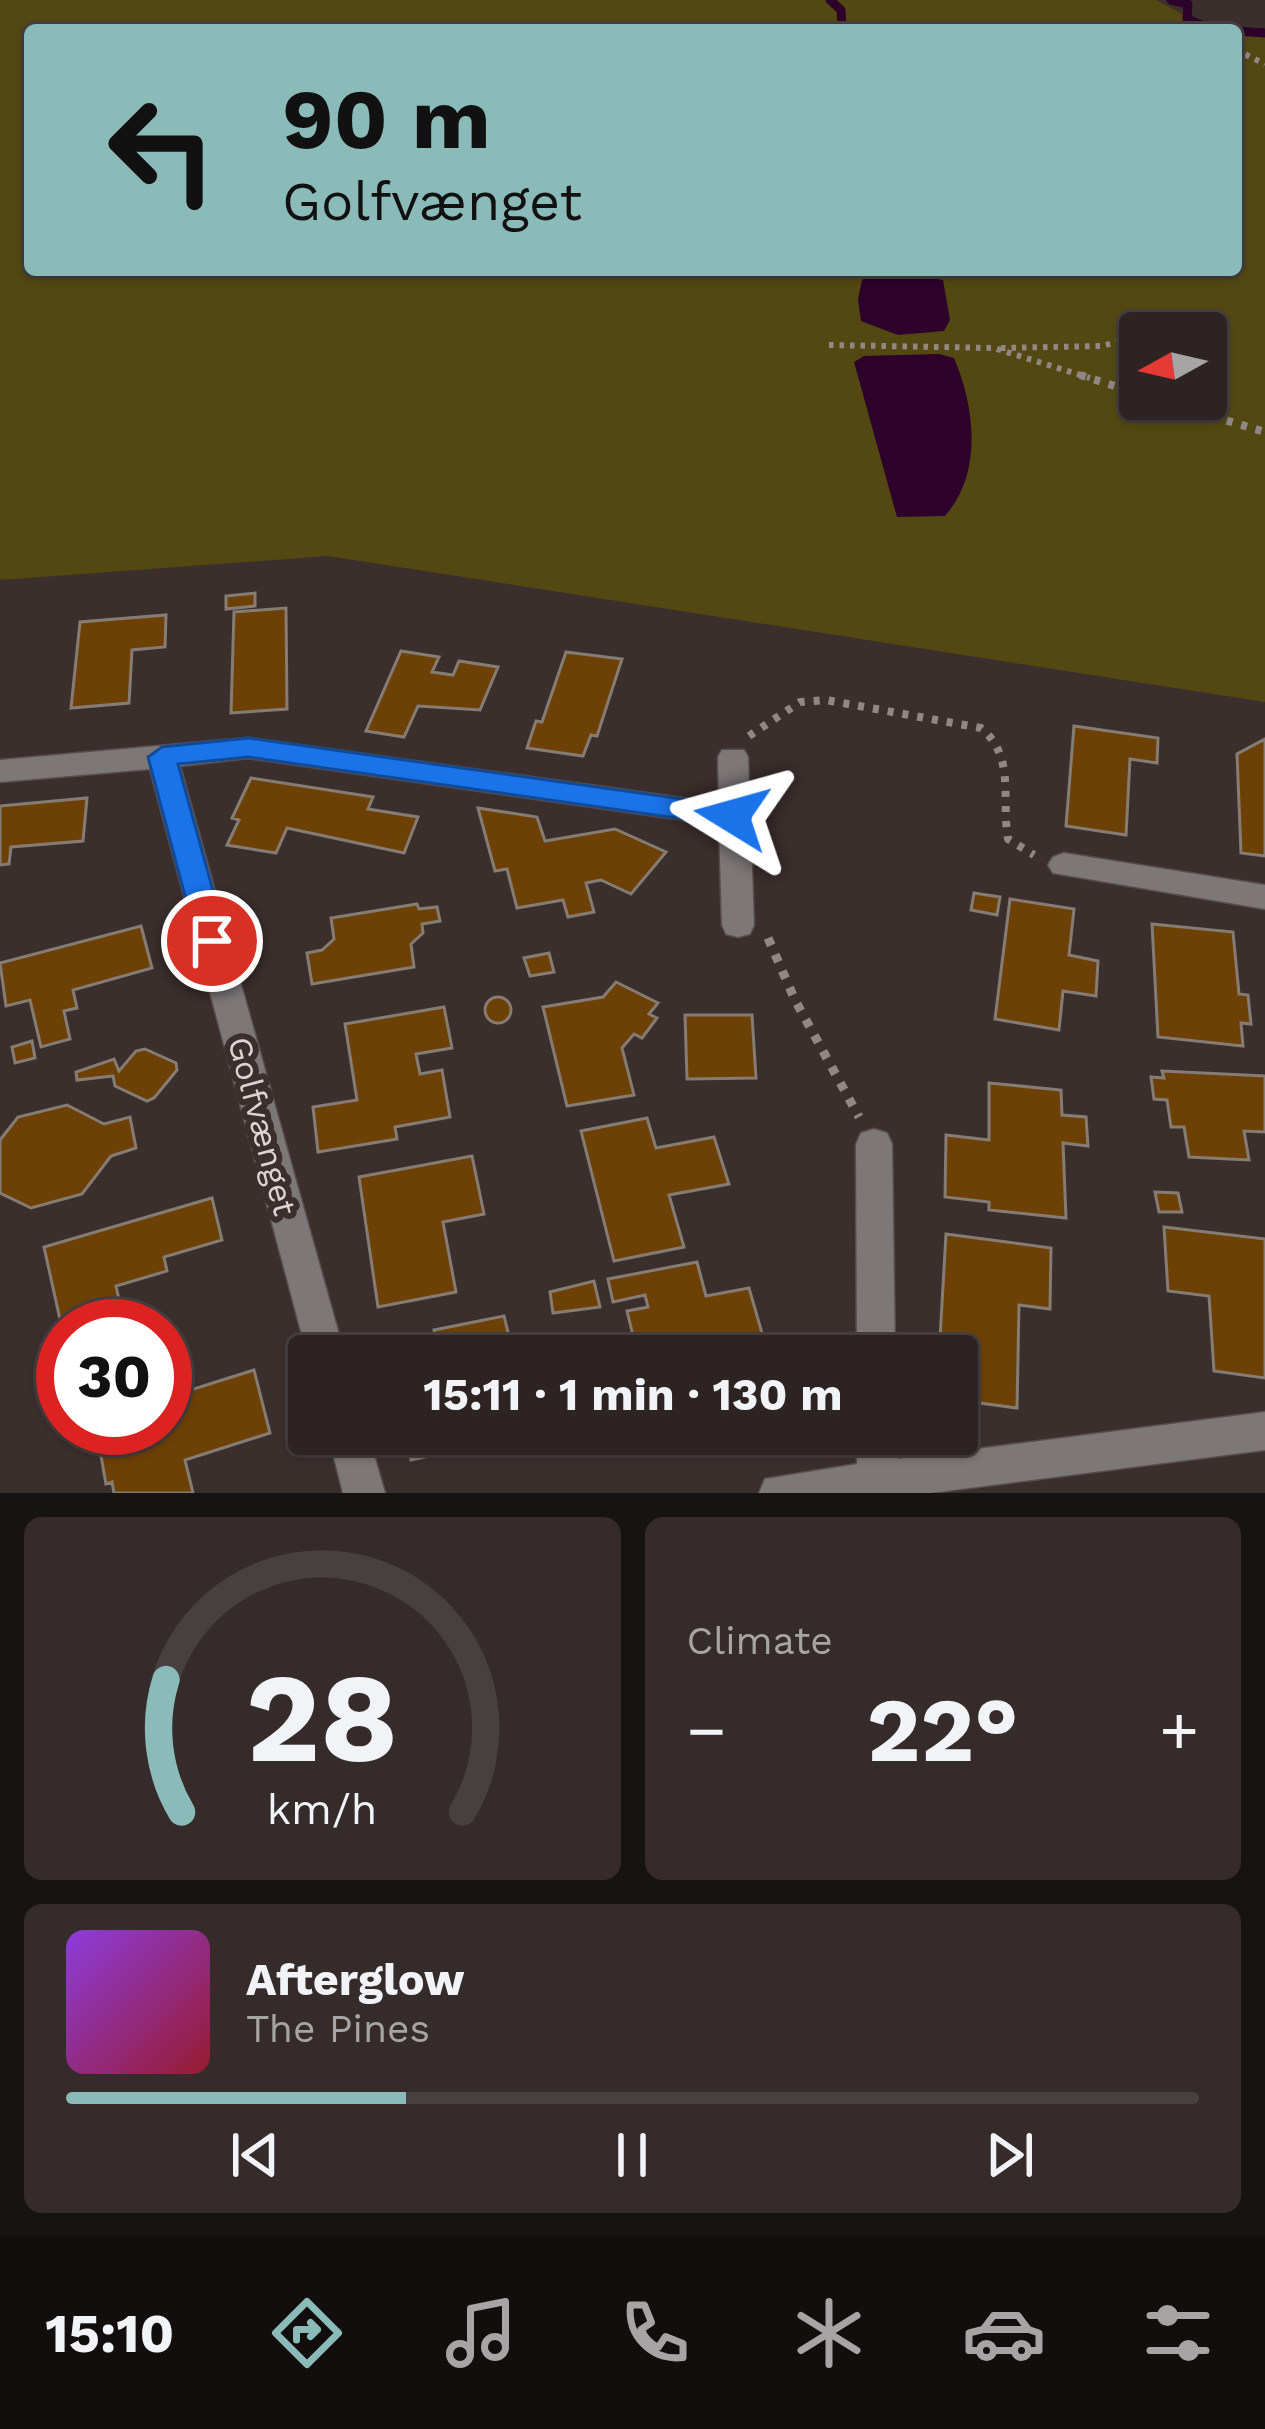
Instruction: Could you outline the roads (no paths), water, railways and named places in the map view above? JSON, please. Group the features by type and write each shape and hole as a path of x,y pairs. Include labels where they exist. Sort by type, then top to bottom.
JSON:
{"street":[{"path":"0,771 248,748 732,816"},
{"name":"Golfvænget","path":"162,757 320,1335"},
{"path":"733,757 738,925"},
{"path":"1064,865 1265,897"},
{"path":"874,1144 876,1335"},
{"path":"780,1493 1265,1431"},
{"path":"354,1455 364,1493"},
{"path":"877,1455 878,1479"}],"waterway":[{"path":"830,0 841,10 842,24"},
{"path":"1171,0 1188,4 1187,19 1199,24"},
{"path":"1242,31 1265,33"}]}
